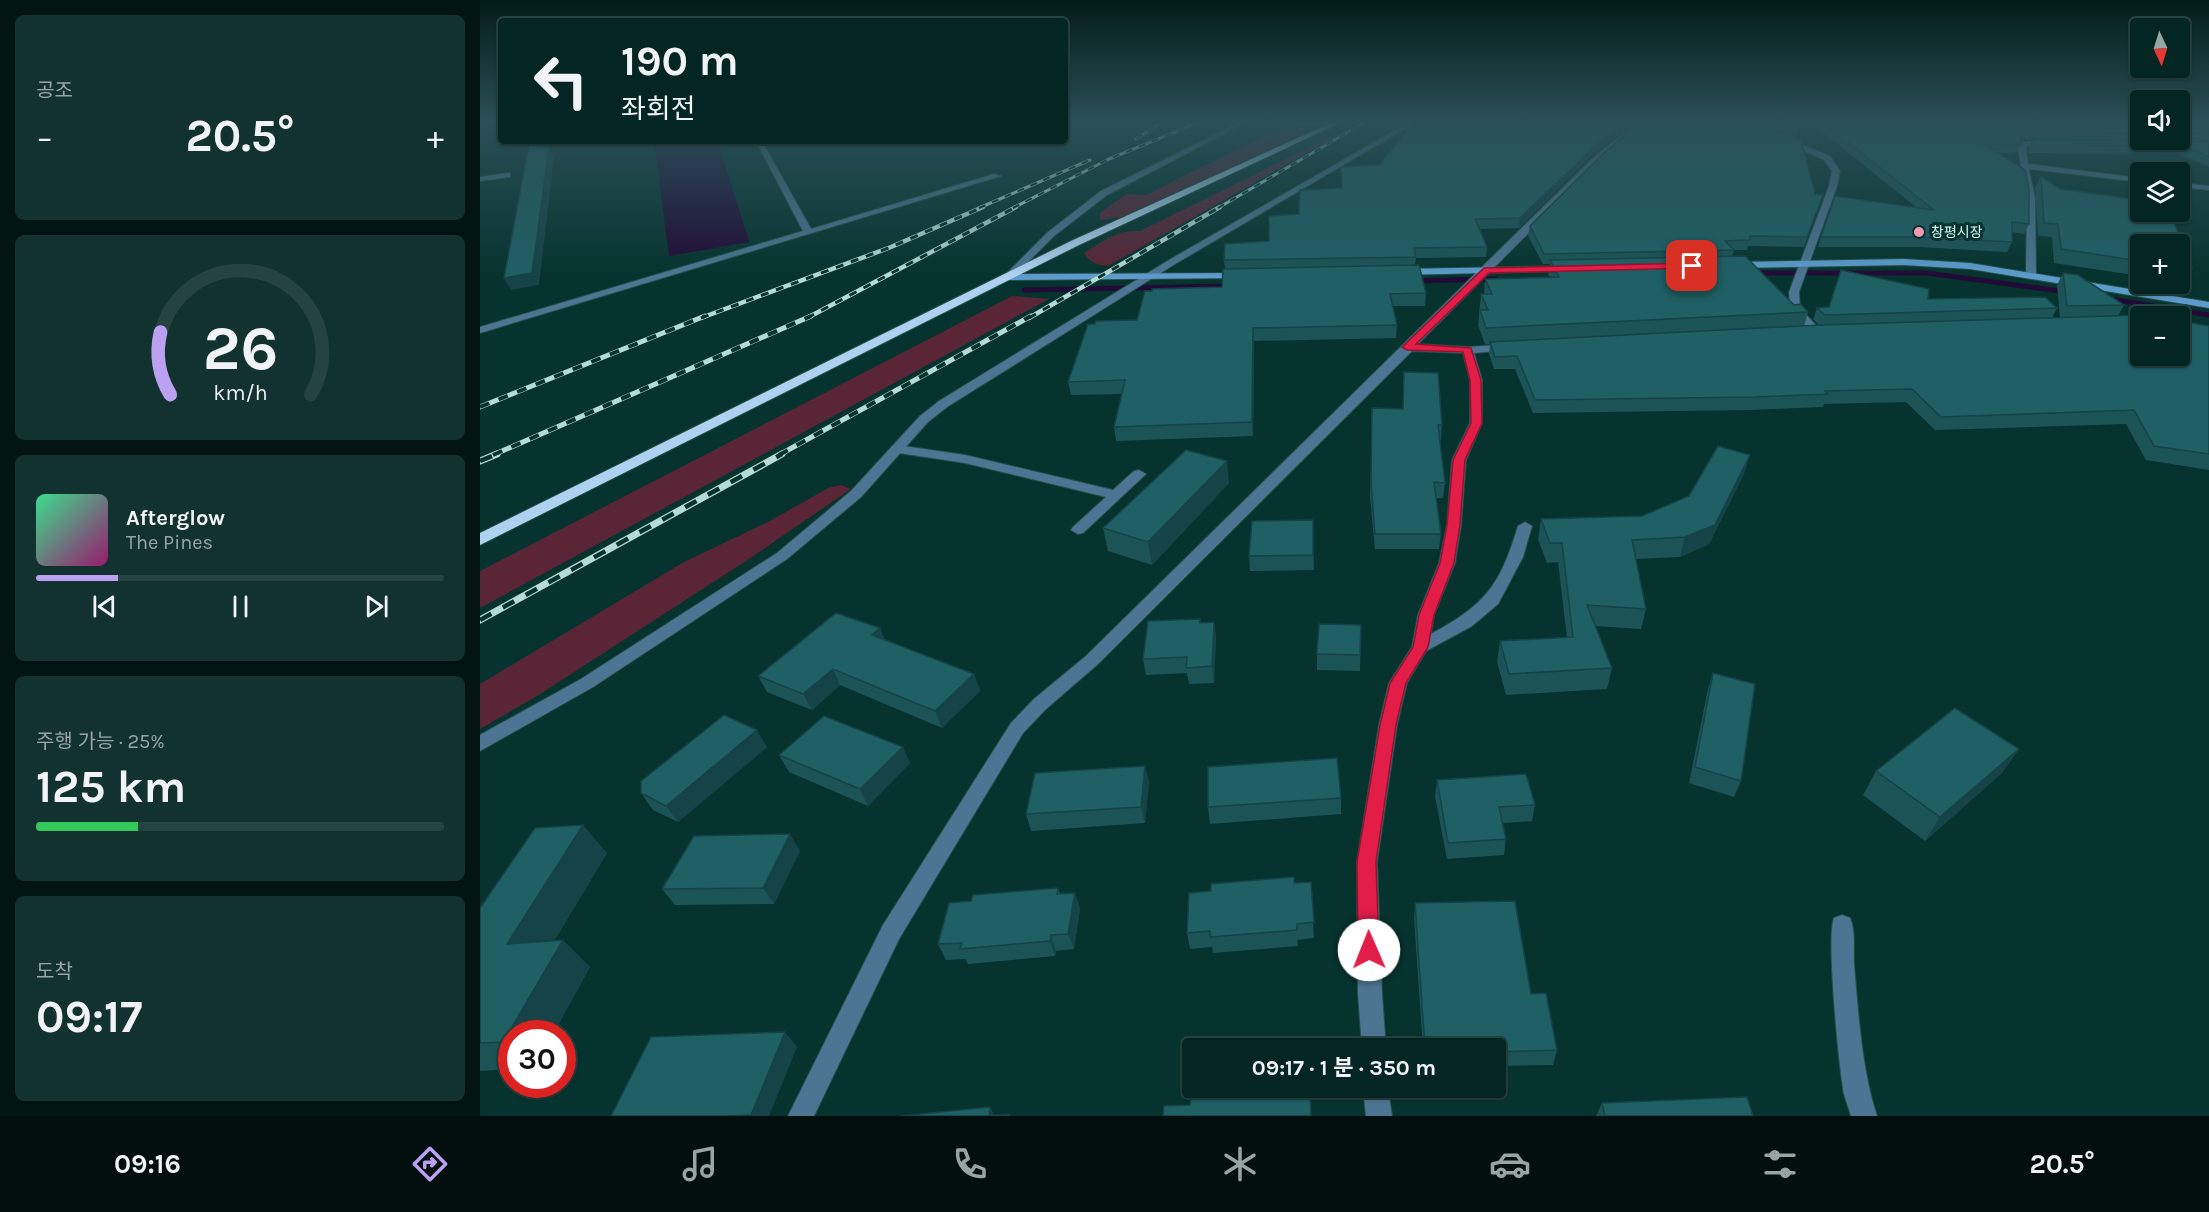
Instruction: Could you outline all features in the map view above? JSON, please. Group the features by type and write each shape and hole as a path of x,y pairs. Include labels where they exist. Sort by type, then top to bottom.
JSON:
{"highway":[{"path":"480,540 1075,243 1227,173"}],"street":[{"path":"776,173 808,232"},
{"path":"1008,277 1051,234 1104,193 1144,173"},
{"path":"480,744 587,683 782,556 855,494 924,420 943,404 1134,288 1172,262 1325,173"},
{"path":"801,1116 891,932 1017,728 1040,704 1092,660 1583,173"},
{"path":"1817,332 1795,309 1794,292 1833,186 1836,173"},
{"path":"2026,173 2031,198 2031,275"},
{"path":"2087,173 2130,179"},
{"path":"480,179 507,175"},
{"path":"480,330 997,176"},
{"path":"2190,186 2209,188"},
{"path":"1723,265 1803,270 1904,262 1970,266 2209,305"},
{"path":"1394,272 1582,268"},
{"path":"1008,277 1150,278 1255,275"},
{"path":"1407,347 1468,350 1526,347"},
{"path":"1374,1038 1367,862 1388,725 1398,683 1420,647 1426,615 1447,563 1454,525 1459,460 1476,423 1476,380 1468,350"},
{"path":"897,449 965,459 1115,495"},
{"path":"1078,530 1139,474"},
{"path":"1420,647 1466,622 1492,600 1516,557 1525,526"},
{"path":"1842,925 1843,963 1857,1094 1864,1116"},
{"path":"1377,1098 1378,1116"}],"shaded area":[{"path":"658,173 728,173 749,242 669,256"},
{"path":"1190,173 1217,173 1121,217 1100,220 1100,213 1126,194 1146,195"},
{"path":"1258,173 1271,173 1108,266 1094,263 1084,253 1117,234 1140,231"},
{"path":"1012,296 1049,299 480,608 480,571"},
{"path":"841,485 851,489 749,559 537,696 480,729 480,684 684,562 770,521 828,488"}],"building":[{"path":"524,173 546,173 532,273 504,278"},
{"path":"1341,173 1567,173 1520,218 1475,219 1487,247 1414,248 1416,257 1224,260 1225,244 1269,241 1269,216 1299,214 1300,190 1342,188"},
{"path":"1584,173 1810,173 1815,194 1823,195 1807,237 1750,236 1750,240 1725,241 1734,250 1544,254 1530,226"},
{"path":"1887,173 2026,173 2029,189 2029,224 2012,222 2012,242 1921,237 1821,237 1835,196 1934,210"},
{"path":"2041,176 2060,189 2130,199 2130,222 2174,222 2178,234 2130,234 2130,259 2061,249 2058,224 2044,223"},
{"path":"1745,256 1794,305 1801,304 1808,312 1486,328 1480,310 1488,310 1481,294 1492,294 1485,279 1559,277 1550,260"},
{"path":"1419,265 1426,293 1390,294 1397,325 1253,328 1252,422 1114,427 1125,380 1068,382 1088,324 1095,324 1096,321 1137,320 1145,291 1222,287 1223,269"},
{"path":"1841,270 1929,289 1928,299 2045,297 2057,308 1825,315 1817,308 1829,307"},
{"path":"2063,273 2078,275 2124,305 2067,306"},
{"path":"2130,315 2130,366 2190,366 2190,323 2209,326 2209,454 2154,446 2134,410 1941,417 1912,389 1825,391 1828,394 1754,397 1535,400 1517,356 1495,357 1490,342 1821,325"},
{"path":"1404,372 1438,373 1442,425 1438,425 1445,483 1434,482 1441,534 1375,534 1371,482 1372,408 1403,409"},
{"path":"1718,446 1750,455 1715,525 1685,537 1632,540 1646,609 1587,605 1612,668 1509,674 1500,641 1573,637 1562,543 1550,543 1541,519 1642,516 1689,496"},
{"path":"1186,450 1227,461 1148,542 1103,528"},
{"path":"1313,520 1313,555 1249,556 1252,521"},
{"path":"836,613 880,628 872,635 974,674 935,711 833,669 803,694 758,676"},
{"path":"1200,619 1200,623 1214,622 1212,666 1186,668 1187,657 1143,659 1148,621"},
{"path":"1319,624 1361,625 1360,655 1317,654"},
{"path":"1713,673 1755,684 1741,781 1695,767"},
{"path":"1955,708 2019,749 1940,817 1876,771"},
{"path":"724,715 757,730 666,806 641,793 641,781"},
{"path":"824,716 903,747 860,789 779,755"},
{"path":"1337,758 1341,798 1208,807 1208,767"},
{"path":"1145,766 1141,807 1026,814 1035,773"},
{"path":"1526,774 1535,805 1499,807 1506,839 1448,843 1437,780"},
{"path":"583,825 507,944 563,940 516,1020 498,1020 498,1042 480,1043 480,908 535,828"},
{"path":"790,834 763,888 662,889 694,836"},
{"path":"1294,877 1294,883 1311,882 1314,922 1297,924 1297,930 1210,937 1210,931 1187,933 1189,893 1211,891 1211,884"},
{"path":"1058,888 1057,894 1075,893 1068,934 1051,935 1050,941 960,949 962,943 938,944 949,903 971,901 973,895"},
{"path":"1515,901 1531,994 1546,993 1557,1050 1506,1052 1506,1038 1424,1038 1415,903"},
{"path":"785,1032 751,1115 611,1116 651,1037"},
{"path":"1747,1097 1753,1116 1605,1116 1602,1103"},
{"path":"1191,1098 1310,1098 1311,1116 1163,1116 1164,1106 1190,1105"},
{"path":"990,1107 989,1116 901,1116"}],"waterway":[{"path":"1750,273 1927,273 2068,292"},
{"path":"1411,281 1496,279"},
{"path":"1024,290 1232,286"},
{"path":"2105,298 2209,315"}],"railway":[{"path":"979,208 1060,173"},
{"path":"1013,208 1081,173"},
{"path":"1218,208 1278,173"},
{"path":"701,318 891,247 983,207"},
{"path":"810,317 1016,207"},
{"path":"1029,318 1220,207"},
{"path":"480,407 705,316"},
{"path":"779,455 1031,316"},
{"path":"493,455 810,317"},
{"path":"480,461 497,454"},
{"path":"480,620 782,454"}],"place":[{"name":"창평시장","path":"1919,232"}],"route":[{"path":"1369,950 1367,862 1388,725 1398,683 1420,647 1426,615 1447,563 1454,525 1459,460 1476,423 1476,380 1468,350 1407,347 1487,270 1692,266"}]}
